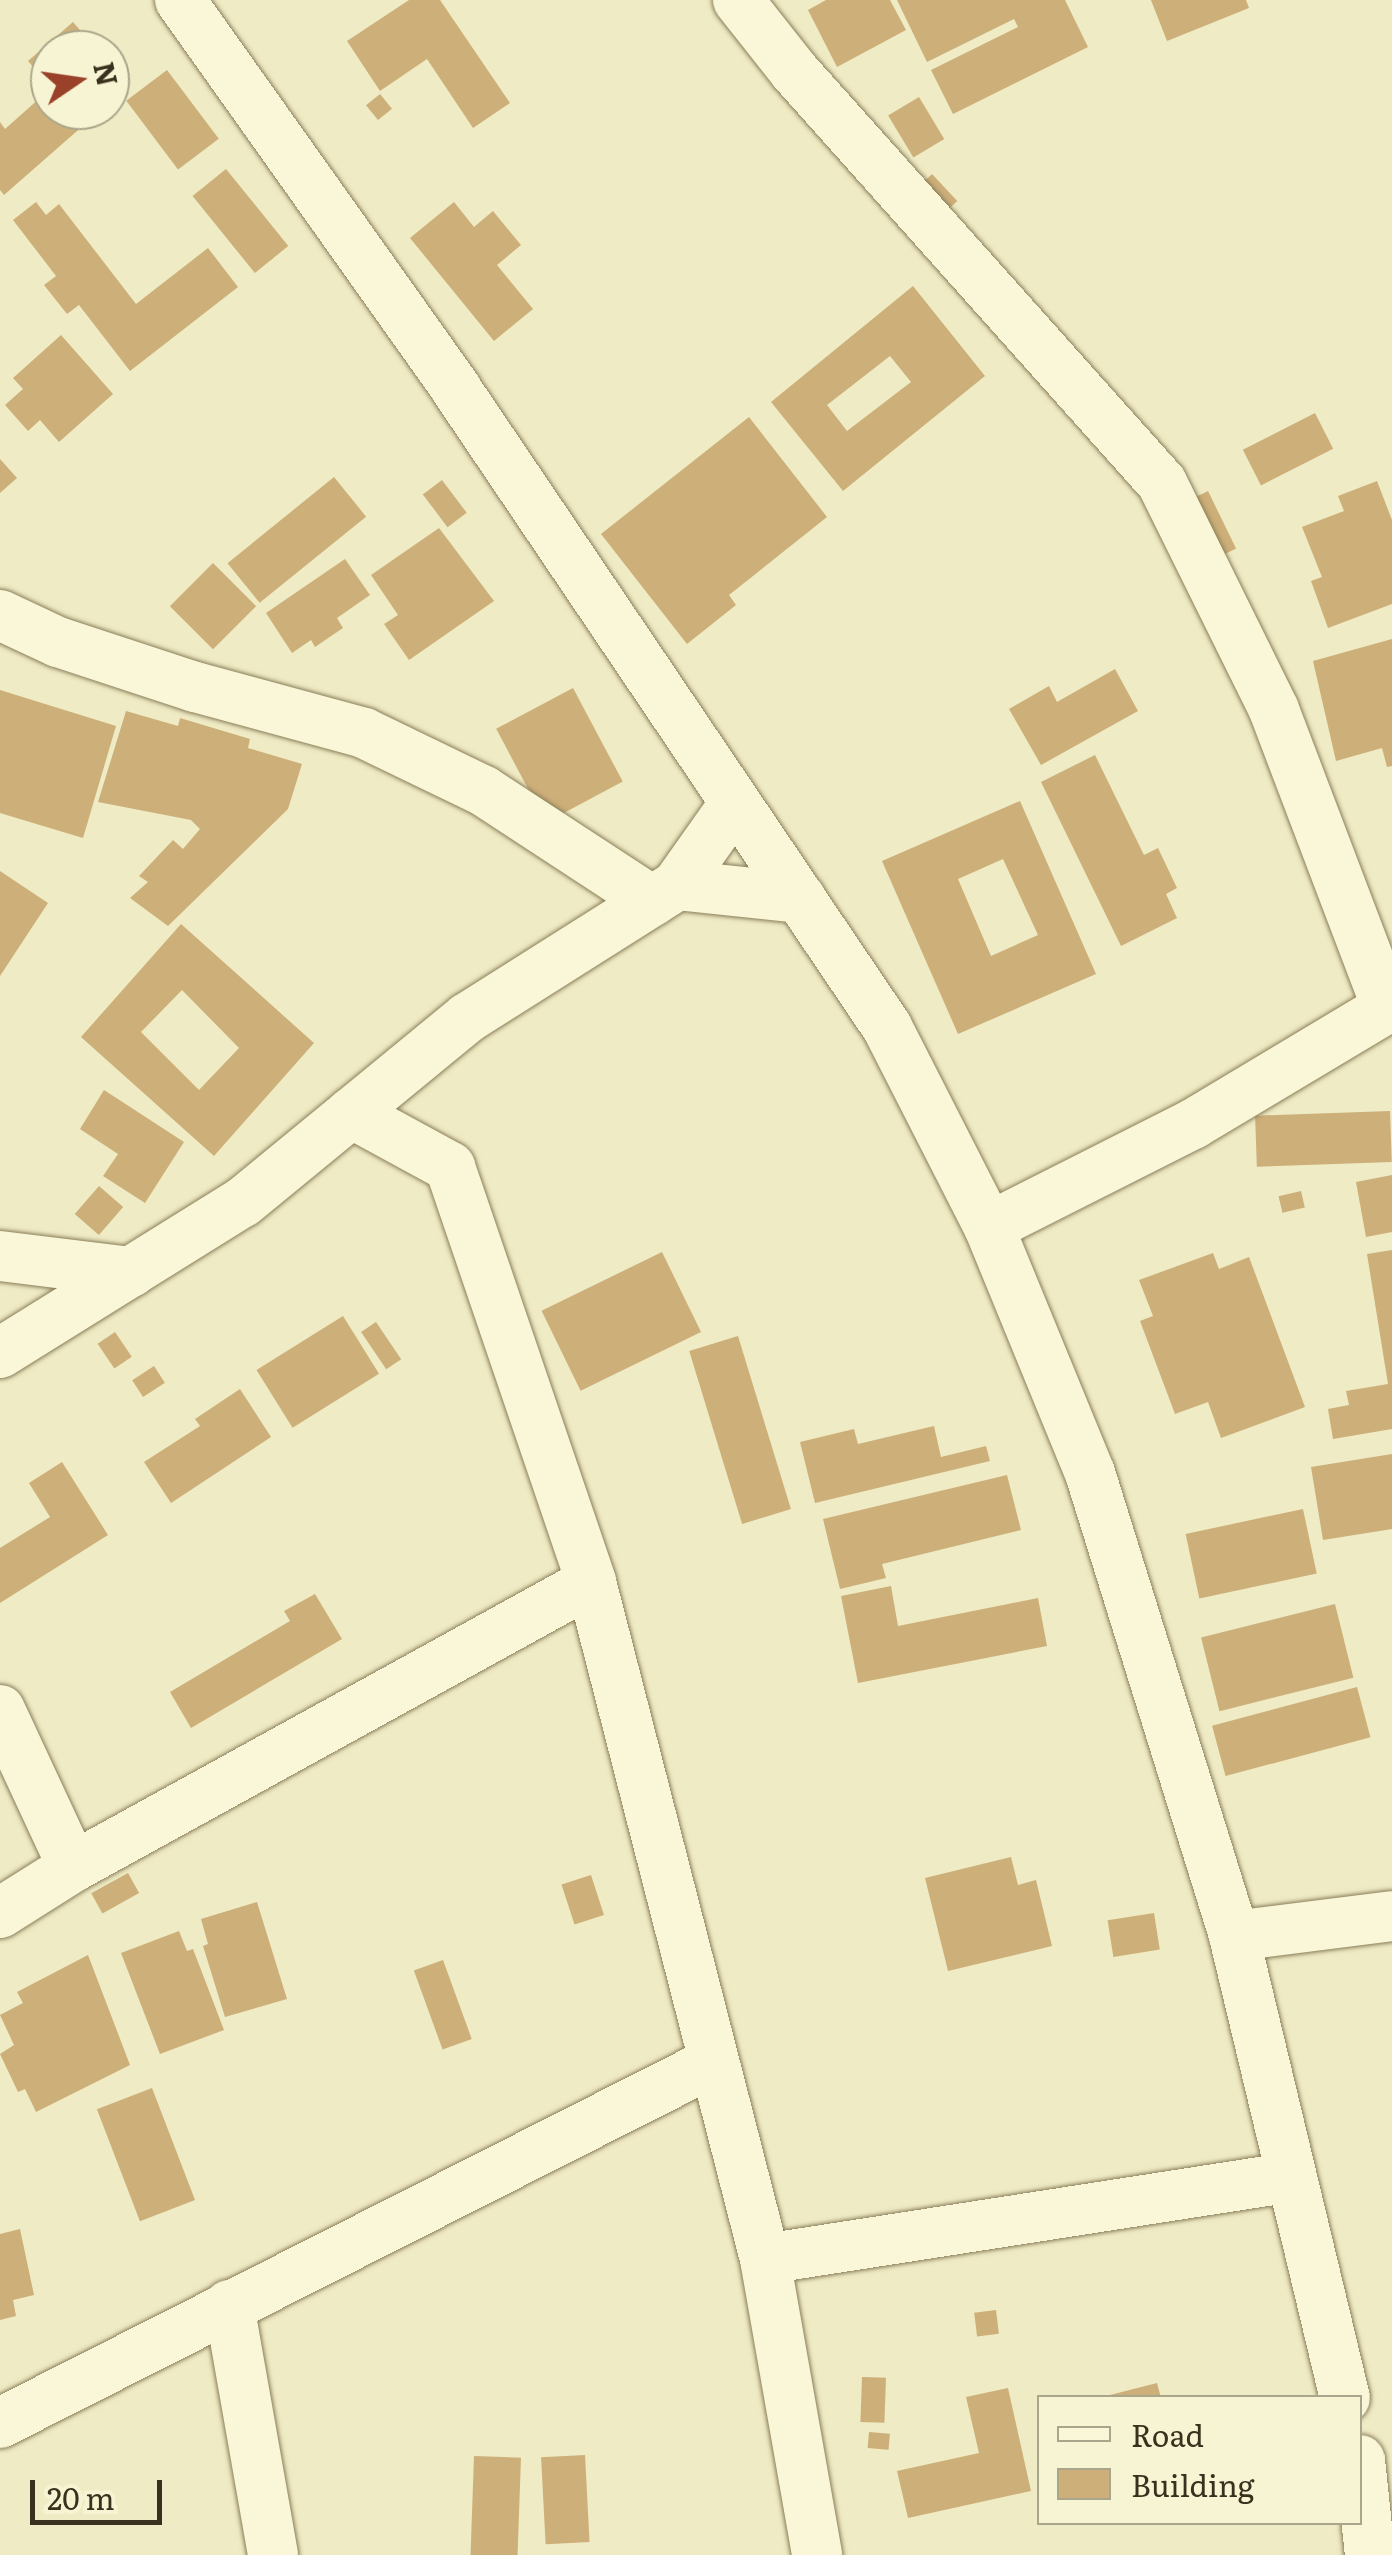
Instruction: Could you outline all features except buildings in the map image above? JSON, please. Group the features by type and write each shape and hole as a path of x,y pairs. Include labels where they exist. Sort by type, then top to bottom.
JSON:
{"street":[{"path":"180,0 456,390 887,1028 989,1227 1090,1473 1234,1936 1344,2395"},
{"path":"738,0 794,71 1162,484 1274,710 1390,1006 1192,1124 989,1227"},
{"path":"0,615 58,642 195,687 364,734 484,791 664,893 800,898"},
{"path":"0,1353 243,1202 466,1018 664,893 734,803"},
{"path":"351,1113 450,1167 591,1582 765,2259 817,2555"},
{"path":"0,1256 131,1272"},
{"path":"0,1913 73,1867 591,1582"},
{"path":"0,1710 73,1867"},
{"path":"1234,1936 1392,1916"},
{"path":"0,2423 713,2062"},
{"path":"765,2259 1292,2177"},
{"path":"229,2305 273,2555"},
{"path":"1370,2555 1371,2465"}]}
